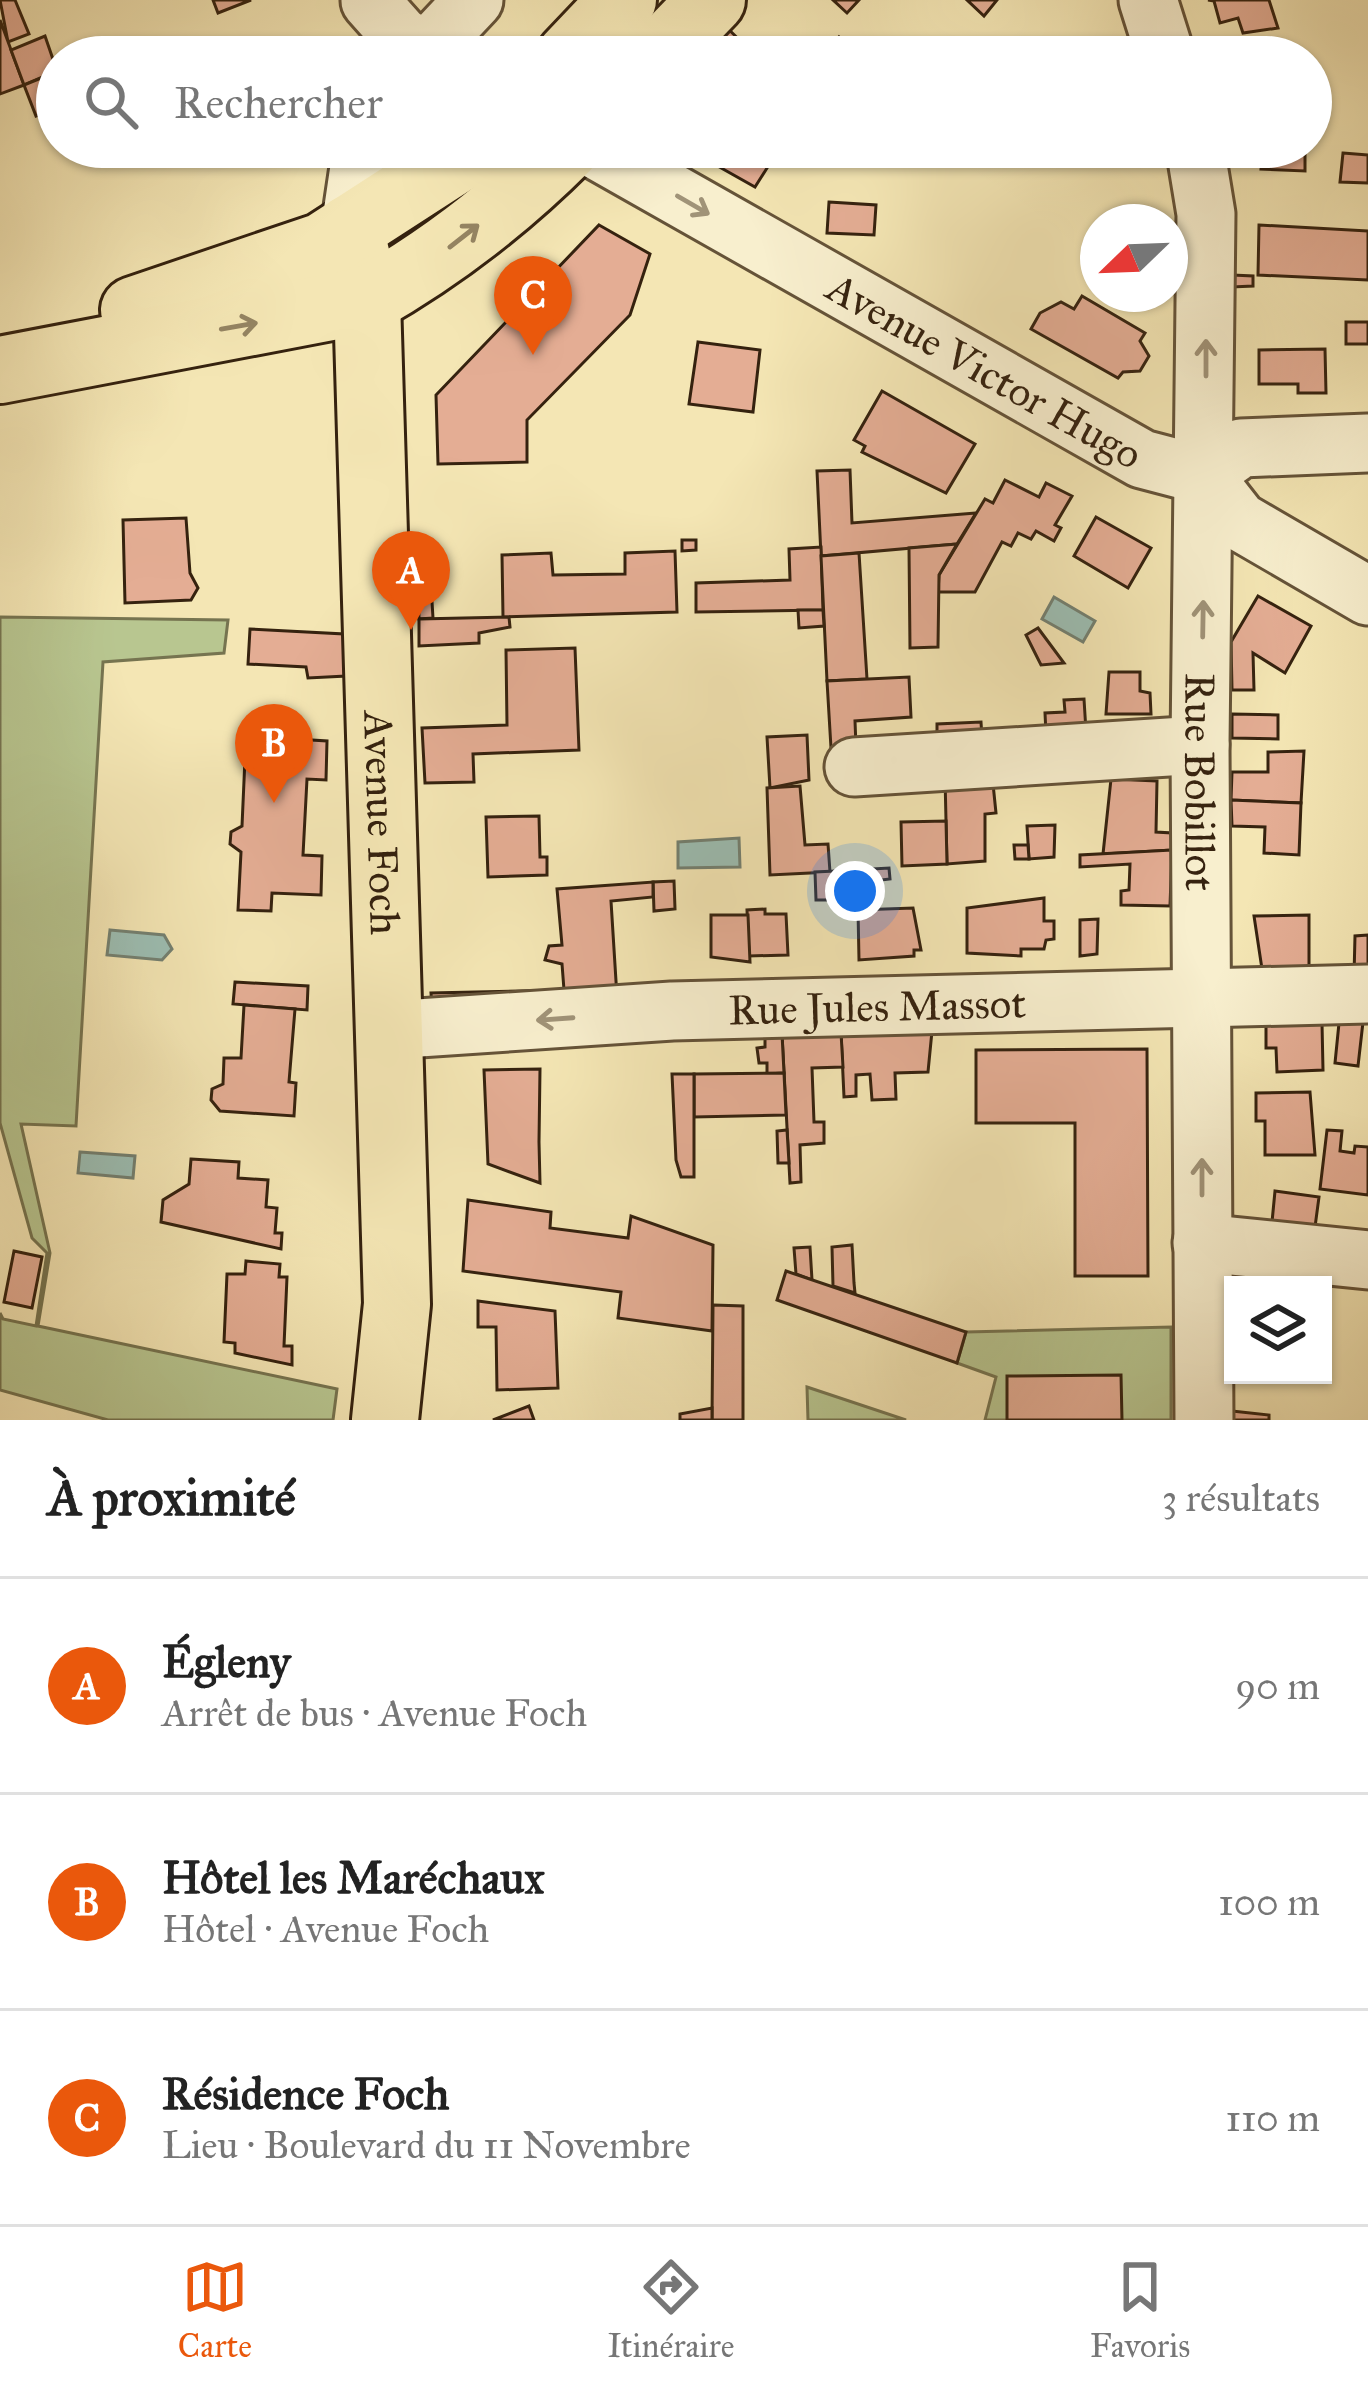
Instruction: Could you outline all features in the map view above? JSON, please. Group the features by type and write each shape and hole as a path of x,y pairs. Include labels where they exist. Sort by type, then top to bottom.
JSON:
{"main road":[{"path":"589,36 623,0"},
{"path":"677,36 712,0"},
{"path":"0,354 280,263 350,228 443,168"},
{"path":"0,370 367,300 454,244 546,168"},
{"name":"Avenue Foch","path":"350,228 367,300 389,1030 397,1304 385,1420"}],"street":[{"path":"445,36 474,0"},
{"path":"1148,0 1159,36"},
{"path":"369,1 400,36"},
{"path":"368,36 369,1"},
{"path":"350,228 359,168"},
{"name":"Avenue Victor Hugo","path":"628,168 1142,459 1203,475"},
{"name":"Rue Bobillot","path":"1198,168 1206,214 1200,745 1204,1420"},
{"path":"1368,443 1241,448 1203,475 1239,521 1368,596"},
{"path":"854,767 1200,745"},
{"name":"Rue Jules Massot","path":"389,1030 672,1011 1368,994"},
{"path":"1202,1243 1368,1260"}],"green space":[{"path":"0,617 228,620 224,653 103,662 76,1126 21,1124 50,1253 38,1326 337,1389 333,1420 108,1420 0,1390 0,1313 3,1319 36,1326 47,1253 32,1238 0,1123"},
{"path":"1171,1327 1171,1420 985,1420 996,1377 957,1363 966,1332"},
{"path":"807,1387 906,1420 808,1420"}],"water":[{"path":"1054,597 1095,621 1083,642 1042,619"},
{"path":"739,838 740,867 678,868 678,842"},
{"path":"110,930 164,935 172,949 162,960 107,955"},
{"path":"80,1152 135,1156 133,1178 78,1173"}],"building":[{"path":"0,0 15,0 29,34 8,42"},
{"path":"213,0 251,0 218,13"},
{"path":"833,0 859,0 847,13"},
{"path":"967,0 997,0 984,16"},
{"path":"1208,0 1269,0 1278,28 1243,33 1238,18 1220,23 1214,1"},
{"path":"0,20 24,85 0,94"},
{"path":"722,23 735,36 709,36"},
{"path":"36,40 36,80 24,85 11,50"},
{"path":"36,80 36,116 24,85"},
{"path":"1343,153 1368,155 1368,183 1340,182"},
{"path":"721,168 767,168 755,187"},
{"path":"829,202 876,205 874,235 827,233"},
{"path":"599,225 650,254 630,315 527,420 527,462 438,464 436,395"},
{"path":"1259,225 1368,231 1368,280 1258,275"},
{"path":"1232,275 1253,276 1253,286 1232,287"},
{"path":"1080,299 1080,312 1109,312 1145,333 1140,341 1149,356 1140,371 1123,372 1118,378 1031,329 1040,313 1061,302 1074,309"},
{"path":"1346,322 1368,322 1368,344 1346,344"},
{"path":"698,342 760,350 753,412 689,404"},
{"path":"1325,349 1326,393 1298,393 1298,384 1259,384 1259,350"},
{"path":"882,391 975,444 946,493 862,452 865,446 854,440"},
{"path":"850,470 852,523 976,513 957,544 821,556 817,471"},
{"path":"1005,480 1039,497 1046,483 1072,496 1055,525 1061,528 1054,541 1036,531 1031,539 1018,533 1011,546 1002,542 975,592 938,592 939,575 985,499 993,503"},
{"path":"1096,517 1151,548 1128,588 1074,556"},
{"path":"186,518 190,573 198,588 191,600 125,603 123,520"},
{"path":"682,540 696,540 696,550 682,551"},
{"path":"957,544 939,575 938,647 910,648 909,548"},
{"path":"821,547 823,610 696,612 696,583 790,580 789,549"},
{"path":"675,551 677,612 503,617 502,555 551,553 553,575 625,574 625,553"},
{"path":"859,553 867,679 827,681 821,556"},
{"path":"431,585 433,618 419,619 418,586"},
{"path":"1258,596 1311,626 1285,673 1253,653 1254,690 1232,690 1231,642"},
{"path":"798,610 823,610 824,626 799,628"},
{"path":"509,617 510,627 479,633 479,643 419,646 419,619"},
{"path":"1038,628 1064,663 1041,665 1026,635"},
{"path":"250,629 344,634 346,676 308,678 306,667 248,664"},
{"path":"575,648 579,750 473,754 474,782 425,783 422,728 507,725 506,650"},
{"path":"1109,672 1140,672 1140,691 1150,693 1151,714 1106,714"},
{"path":"909,677 911,717 855,721 856,746 831,748 827,681"},
{"path":"1084,699 1086,731 1046,734 1045,713 1065,712 1064,700"},
{"path":"1232,714 1278,715 1278,739 1232,738"},
{"path":"981,722 982,738 937,741 937,724"},
{"path":"807,735 809,780 770,788 767,737"},
{"path":"246,736 327,741 326,780 307,779 303,855 322,856 321,895 272,893 271,911 238,910 241,852 230,844 231,832 242,826"},
{"path":"1304,751 1301,803 1231,800 1232,772 1268,772 1268,752"},
{"path":"992,774 996,813 985,814 985,861 947,864 945,777"},
{"path":"1111,779 1157,781 1156,832 1172,833 1172,850 1103,854"},
{"path":"800,786 805,845 828,844 830,872 770,875 767,788"},
{"path":"1231,800 1301,803 1299,855 1264,853 1265,827 1232,826"},
{"path":"539,816 540,857 547,857 547,875 488,877 486,817"},
{"path":"946,821 947,864 902,866 901,822"},
{"path":"1055,825 1054,857 1029,859 1027,826"},
{"path":"1014,845 1028,845 1029,859 1015,859"},
{"path":"1172,850 1170,906 1121,905 1121,891 1129,890 1130,864 1080,867 1080,855"},
{"path":"889,868 890,879 855,883 855,870"},
{"path":"855,870 856,899 836,900 835,871"},
{"path":"835,871 836,900 816,900 815,872"},
{"path":"674,881 675,909 654,911 653,882"},
{"path":"653,882 653,897 611,901 618,1013 433,1020 431,993 564,990 562,964 545,960 549,946 562,945 557,889"},
{"path":"1044,898 1044,921 1054,921 1054,939 1046,940 1044,949 1021,949 1021,956 967,953 967,908"},
{"path":"913,908 921,950 914,950 914,956 859,960 858,910"},
{"path":"765,909 765,914 786,914 788,955 749,956 747,910"},
{"path":"711,915 748,915 750,962 711,957"},
{"path":"1309,915 1309,969 1262,969 1254,916"},
{"path":"1098,919 1097,954 1080,956 1080,920"},
{"path":"1368,935 1368,976 1354,976 1355,936"},
{"path":"235,982 308,986 307,1010 233,1004"},
{"path":"244,1005 295,1009 289,1082 296,1083 294,1116 220,1111 211,1100 212,1089 223,1084 224,1058 241,1058"},
{"path":"1363,1022 1358,1066 1335,1063 1339,1023"},
{"path":"1322,1023 1323,1070 1277,1072 1276,1048 1266,1048 1266,1024"},
{"path":"932,1031 928,1072 895,1073 896,1099 872,1100 870,1074 856,1075 856,1096 844,1097 841,1033"},
{"path":"841,1033 843,1067 812,1068 814,1122 824,1122 824,1143 800,1145 801,1182 790,1183 782,1034"},
{"path":"765,1034 782,1034 784,1073 767,1074 767,1063 759,1063 757,1048 765,1047"},
{"path":"1147,1049 1148,1276 1075,1276 1075,1123 976,1123 976,1050"},
{"path":"540,1069 540,1183 488,1164 484,1070"},
{"path":"784,1073 786,1115 694,1117 694,1074"},
{"path":"672,1074 694,1074 694,1177 681,1177 676,1160"},
{"path":"1310,1092 1315,1155 1265,1155 1265,1121 1256,1121 1256,1093"},
{"path":"787,1130 789,1163 778,1163 777,1131"},
{"path":"1327,1130 1342,1131 1340,1151 1354,1153 1355,1146 1368,1147 1368,1195 1320,1189"},
{"path":"191,1159 239,1162 238,1178 268,1180 266,1207 277,1208 275,1233 282,1233 281,1249 161,1222 163,1200 189,1184"},
{"path":"1275,1191 1319,1197 1315,1227 1272,1222"},
{"path":"468,1200 551,1212 550,1228 628,1238 631,1216 713,1245 712,1331 618,1318 621,1292 463,1271"},
{"path":"852,1245 855,1293 833,1286 832,1247"},
{"path":"810,1247 812,1280 796,1274 794,1248"},
{"path":"14,1251 42,1257 32,1308 4,1302"},
{"path":"246,1261 280,1264 279,1277 287,1277 284,1346 292,1346 292,1365 235,1353 235,1343 224,1342 227,1274 245,1274"},
{"path":"786,1271 966,1332 957,1363 777,1300"},
{"path":"478,1301 555,1311 558,1388 497,1390 496,1327 478,1327"},
{"path":"713,1305 743,1306 743,1420 712,1420"},
{"path":"1121,1375 1122,1420 1007,1420 1007,1376"},
{"path":"529,1406 534,1420 493,1420"},
{"path":"712,1408 712,1420 680,1420 680,1414"},
{"path":"1232,1411 1269,1415 1269,1420 1232,1420"}],"place":[{"name":"Résidence Foch","path":"533,355"},
{"name":"Égleny","path":"411,630"},
{"name":"Hôtel les Maréchaux","path":"274,803"}]}
